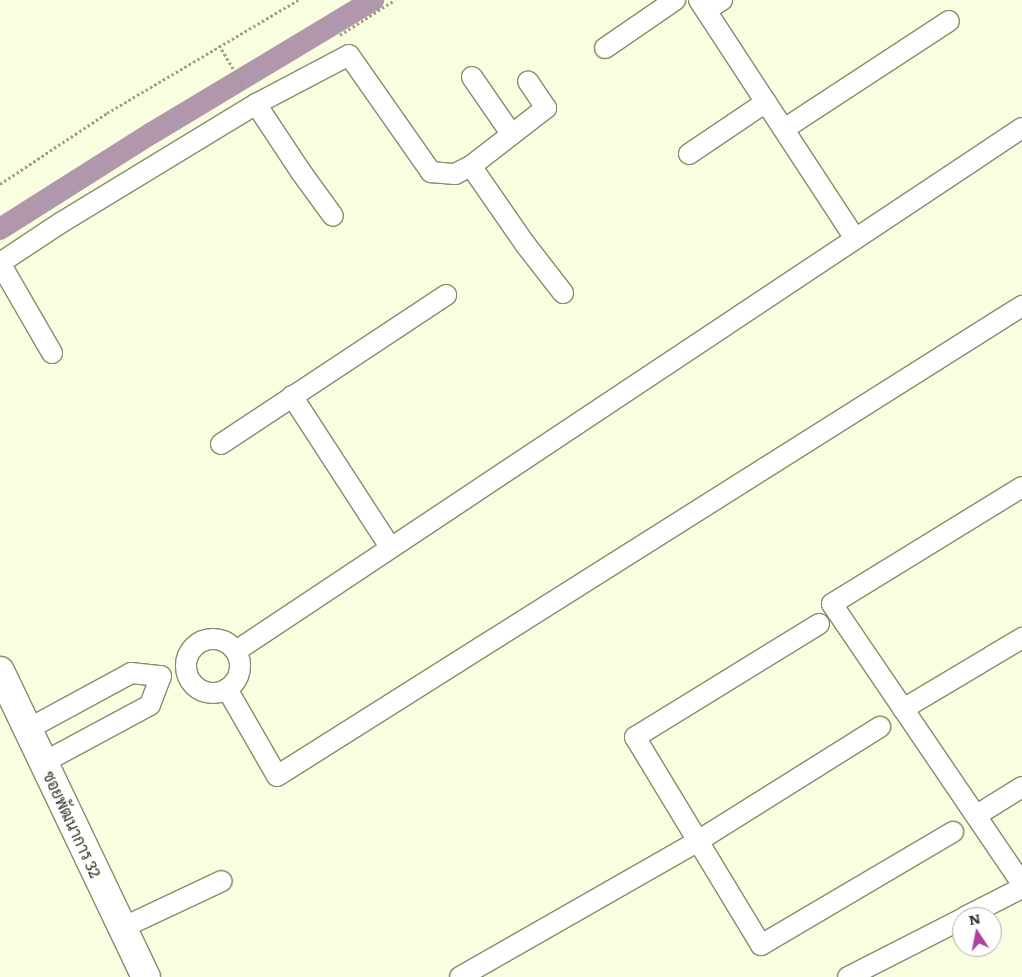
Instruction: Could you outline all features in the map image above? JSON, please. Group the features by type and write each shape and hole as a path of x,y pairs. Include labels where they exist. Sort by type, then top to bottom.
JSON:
{"street":[{"path":"605,48 675,0"},
{"path":"709,3 766,102 855,238"},
{"path":"784,129 949,21"},
{"path":"52,353 0,263 251,97 349,56 431,172 455,174 471,166 546,108 528,81"},
{"path":"472,77 512,135"},
{"path":"251,97 334,216"},
{"path":"689,154 766,102"},
{"path":"236,650 1022,128"},
{"path":"471,166 563,293"},
{"path":"221,444 446,295"},
{"path":"226,689 277,776 1022,306"},
{"path":"292,396 390,547"},
{"path":"984,907 1022,886 977,814 832,604 1022,487"},
{"path":"819,624 635,737 761,945 953,832"},
{"path":"903,709 1022,638"},
{"path":"204,640 221,640 236,650 240,667 233,683 226,689 218,692 201,689 189,677 187,668 190,652 204,640"},
{"path":"28,729 131,673 161,676 187,668"},
{"name":"ซอยพัฒนาการ 32","path":"0,671 146,977"},
{"path":"44,762 150,705 161,676"},
{"path":"460,977 698,840 880,727"},
{"path":"977,814 1022,787"},
{"path":"122,928 222,881"},
{"path":"848,977 952,924"}],"path":[{"path":"0,184 107,113 298,0"},
{"path":"349,56 341,43 340,35 395,0"},
{"path":"219,46 251,97"}],"waterway":[{"path":"0,229 152,133 373,0"}]}
